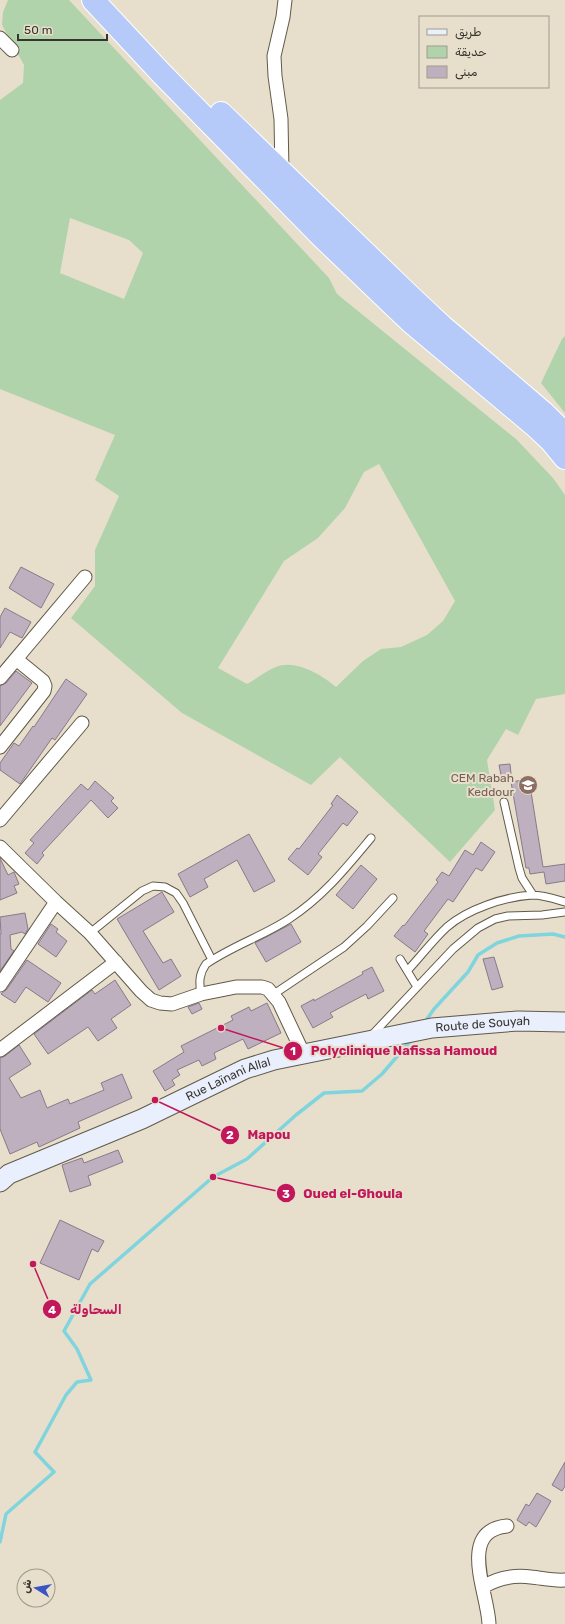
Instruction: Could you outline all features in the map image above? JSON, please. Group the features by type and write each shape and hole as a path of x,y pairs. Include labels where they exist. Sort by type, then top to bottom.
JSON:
{"highway":[{"path":"93,0 162,74 322,237 412,323 535,426 551,441 565,458"},
{"path":"114,0 227,119 411,297 442,326 544,413 565,434"}],"main road":[{"name":"Route de Souyah","path":"401,1034 432,1028 518,1022 565,1022"},
{"name":"Rue Laïnani Allal","path":"3,1176 142,1119 245,1069 303,1053 401,1034"}],"street":[{"path":"282,172 281,119 275,76 274,56 275,46 283,18 285,0"},
{"path":"0,38 12,50"},
{"path":"0,678 85,577"},
{"path":"0,747 44,691 45,686 43,682 16,659"},
{"path":"0,820 82,723"},
{"path":"0,847 90,933 141,991 151,1000 160,1003 172,1004 201,994 236,987 254,986 268,989 274,994 303,1053"},
{"path":"0,985 56,902"},
{"path":"0,1050 116,962"},
{"path":"489,1624 487,1605 478,1567 481,1542 486,1534 493,1529 507,1526"},
{"path":"483,1587 496,1580 505,1578 531,1577 565,1580"}],"lane":[{"path":"504,802 522,878 533,895"},
{"path":"201,994 199,982 202,970 212,960 288,920 302,910 331,886 371,838"},
{"path":"90,933 142,891 153,886 165,887 176,893 183,903 212,960"},
{"path":"408,970 447,927 483,907 533,895 565,902"},
{"path":"274,994 344,947 367,926 393,898"},
{"path":"366,1042 462,940 486,923 508,916 542,915 565,912"},
{"path":"400,959 417,987"}],"green space":[{"path":"8,0 69,0 329,278 337,294 516,439 553,478 565,495 565,694 536,699 518,735 506,729 487,760 495,810 450,862 340,757 311,785 182,713 71,618 95,586 95,550 119,496 95,480 115,435 0,389 0,100 23,83 24,65 2,25 3,12","holes":["70,218 129,240 143,253 124,299 60,273","379,464 455,601 443,621 427,635 401,647 381,649 363,661 336,687 316,673 291,665 276,667 247,684 218,668 284,561 318,538 345,508 364,472"]},
{"path":"565,336 565,413 541,383 562,339"}],"building":[{"path":"21,567 54,584 41,608 9,588"},
{"path":"5,608 31,622 22,638 10,632 0,648 0,617"},
{"path":"16,671 32,683 0,726 0,686 6,683"},
{"path":"66,679 87,694 55,740 52,738 20,784 0,770 0,763 14,743 19,746 33,726 34,727"},
{"path":"510,764 511,774 501,775 499,765"},
{"path":"529,779 543,867 565,864 565,881 546,884 544,872 530,874 529,868 526,868 511,782"},
{"path":"95,781 114,798 111,801 118,808 108,818 91,800 42,853 44,855 37,864 25,853 34,843 30,840 81,784 88,790"},
{"path":"337,795 358,812 347,826 343,823 318,854 322,857 308,875 288,859 297,848 299,849 333,805 331,804"},
{"path":"249,834 275,881 254,892 237,860 204,879 208,887 190,897 178,874"},
{"path":"481,842 495,852 482,871 476,868 453,902 448,899 424,931 428,934 415,952 394,936 403,925 404,926 438,882 436,880 442,872 449,876 465,850 473,855"},
{"path":"0,858 8,875 14,872 19,884 14,886 17,893 0,900"},
{"path":"361,865 377,879 353,909 336,895"},
{"path":"162,892 174,912 143,931 163,963 171,959 181,976 159,990 117,919"},
{"path":"25,913 28,929 25,934 22,932 10,935 11,949 14,951 0,971 0,917"},
{"path":"51,924 58,929 56,932 67,941 56,957 38,944"},
{"path":"291,924 301,942 266,962 255,943"},
{"path":"494,957 503,987 492,990 483,959"},
{"path":"27,960 61,983 48,1002 26,987 15,1003 1,994 7,989"},
{"path":"372,967 384,991 368,999 366,994 330,1013 333,1017 313,1028 301,1006 314,999 314,1001 363,974 362,972"},
{"path":"115,980 131,1005 111,1019 117,1028 98,1041 88,1027 48,1054 34,1034 92,990 95,994"},
{"path":"199,1003 202,1009 192,1014 188,1007"},
{"path":"267,1003 281,1033 248,1049 243,1039 214,1053 216,1059 202,1066 199,1060 177,1070 180,1075 172,1080 175,1085 165,1091 153,1071 184,1052 181,1046 233,1020 231,1016 249,1007 251,1011"},
{"path":"19,1045 31,1064 9,1078 21,1098 40,1090 47,1108 68,1099 70,1104 104,1090 101,1083 122,1074 132,1098 78,1122 80,1128 39,1147 37,1142 10,1154 0,1129 0,1058"},
{"path":"118,1150 123,1162 88,1176 91,1185 70,1192 62,1165 82,1158 84,1163"},
{"path":"60,1220 104,1241 98,1252 92,1249 79,1280 40,1263"},
{"path":"565,1462 565,1486 562,1491 552,1485"},
{"path":"537,1493 551,1501 536,1527 529,1522 526,1526 517,1520 526,1504 529,1506"}],"waterway":[{"path":"425,1022 434,1009 468,972 478,955 497,943 519,936 553,934 565,937"},
{"path":"0,1542 6,1514 54,1472 35,1452 66,1395 77,1382 91,1380 77,1349 64,1331 90,1284 213,1177 247,1159 296,1115 324,1093 362,1091 382,1074 413,1038"}],"place":[{"name":"CEM Rabah Keddour","path":"528,785"},
{"name":"Polyclinique Nafissa Hamoud","path":"221,1028"},
{"name":"Mapou","path":"155,1100"},
{"name":"Oued el-Ghoula","path":"213,1177"},
{"name":"السحاولة","path":"33,1264"}]}
